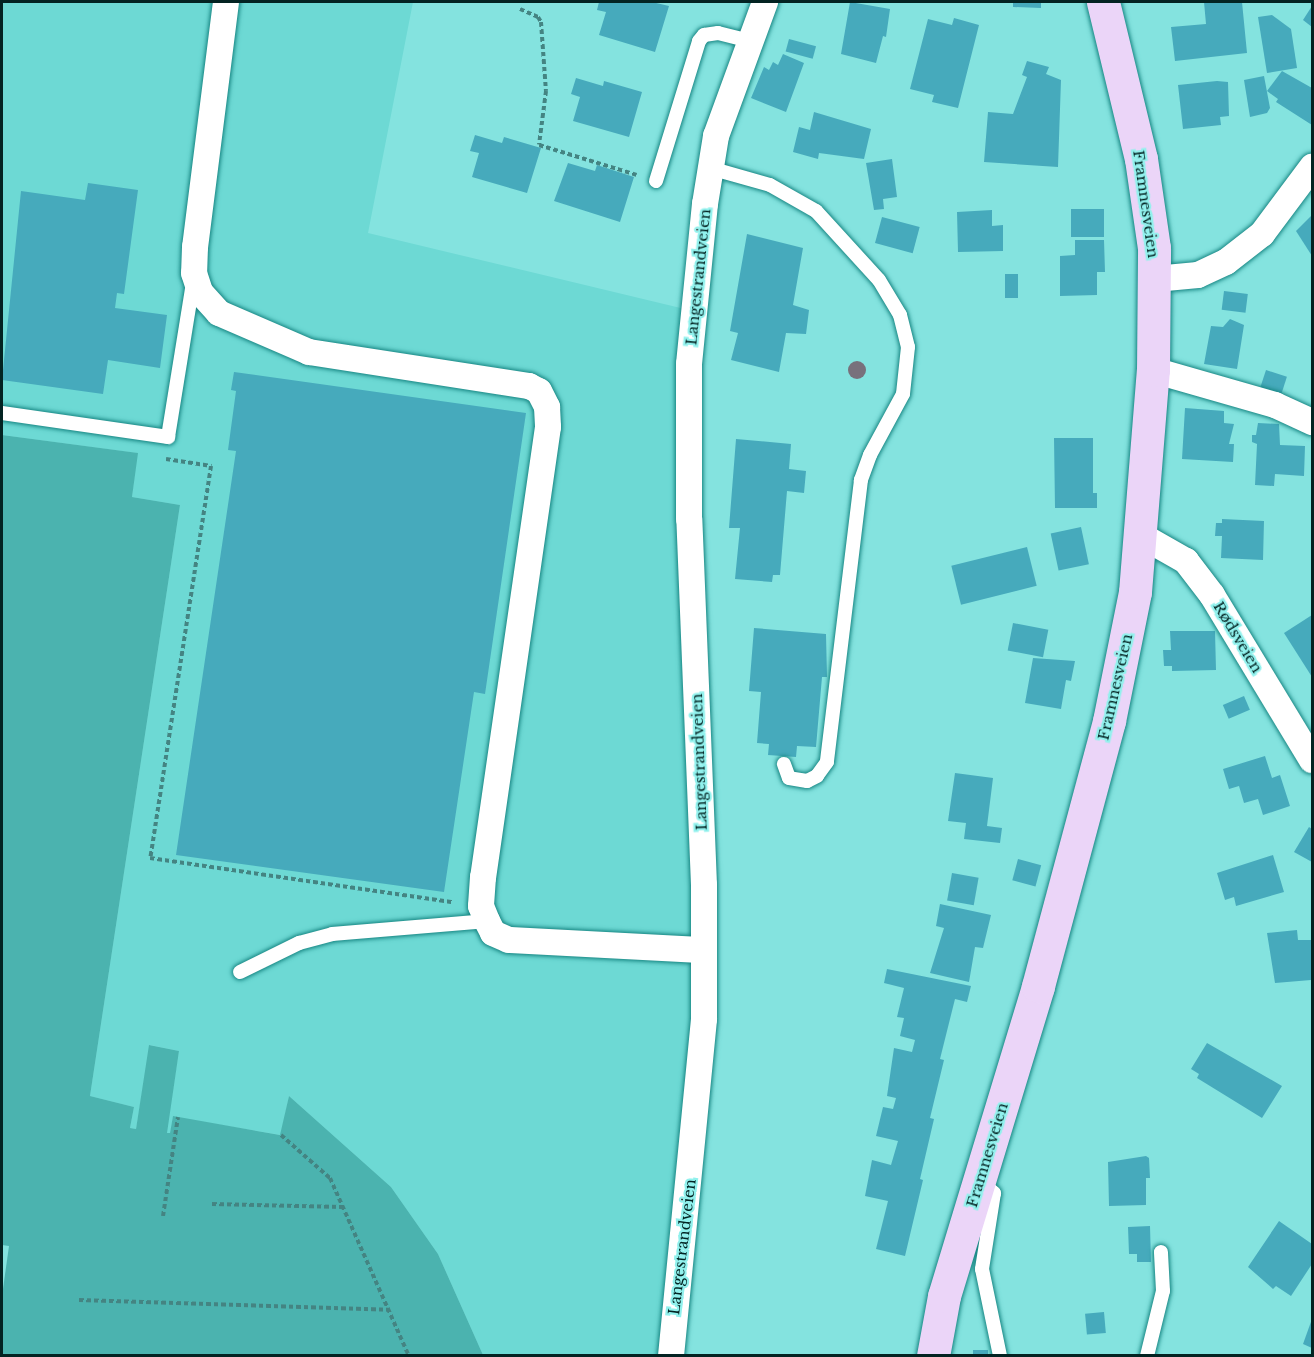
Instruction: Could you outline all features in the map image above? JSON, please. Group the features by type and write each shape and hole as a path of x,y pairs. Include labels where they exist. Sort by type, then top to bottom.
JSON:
{"main road":[{"name":"Framnesveien","path":"933,1356 944,1296 1038,986 1109,721 1135,592 1142,536 1153,370 1155,279 1151,218 1141,159 1103,2"}],"street":[{"path":"226,2 194,273 200,292 219,313 309,352 529,386 539,391 547,406 548,427 512,654 484,913 493,933 509,940 702,950"},
{"name":"Langestrandveien","path":"671,1356 704,1019 702,950 704,873 688,431 693,311 710,168 727,99 765,2"},
{"path":"1155,279 1198,275 1226,262 1262,234 1312,166"},
{"path":"1153,370 1275,405 1312,422"},
{"name":"Rødsveien","path":"1142,536 1186,561 1212,595 1312,760"}],"lane":[{"path":"656,181 699,41 704,35 718,33 751,41"},
{"path":"710,168 770,185 816,211 879,280 900,315 908,347 903,394 870,455 861,480 827,762 817,776 807,781 789,778 784,764"},
{"path":"2,413 168,437 194,273"},
{"path":"240,972 299,944 332,934 484,913"},
{"path":"980,1179 994,1193 982,1269 1000,1356"},
{"path":"1147,1356 1163,1291 1161,1252"}],"path":[{"path":"520,9 538,17 541,22 546,91 539,145 656,181"},
{"path":"168,437 164,458 211,466 150,858 484,913"},
{"path":"163,1216 178,1117"},
{"path":"281,1135 330,1178 409,1356"},
{"path":"212,1204 343,1207"},
{"path":"79,1300 389,1310"}],"shaded area":[{"path":"2,2 413,2 368,233 693,311 702,950 671,1355 483,1355 438,1254 391,1187 289,1096 281,1135 173,1117 170,1134 166,1133 179,1051 150,1045 136,1129 130,1128 134,1107 90,1096 180,505 132,497 137,453 2,435"},
{"path":"2,435 138,453 132,497 180,505 90,1096 134,1107 130,1128 136,1129 149,1045 179,1051 167,1133 170,1133 173,1116 280,1135 289,1096 391,1187 438,1254 483,1355 2,1356"}],"pier":[{"path":"2,1245 9,1246 2,1296"}],"building":[{"path":"599,2 652,2 669,6 655,52 599,35 606,12 597,10"},
{"path":"850,2 890,9 886,37 883,36 876,63 841,54"},
{"path":"1013,2 1041,2 1041,8 1013,7"},
{"path":"1204,2 1242,2 1247,53 1175,61 1171,27 1206,24"},
{"path":"1312,6 1312,27 1303,20"},
{"path":"1272,15 1291,29 1297,68 1267,73 1258,17"},
{"path":"954,18 979,25 958,108 932,102 934,95 910,89 928,19 952,25"},
{"path":"789,39 816,46 813,59 786,52"},
{"path":"783,54 804,63 786,112 751,98 764,67 769,70 773,62 778,65"},
{"path":"1027,61 1049,67 1046,74 1061,80 1058,167 984,162 988,112 1013,114 1027,77 1022,75"},
{"path":"1282,71 1312,88 1312,125 1276,102 1278,99 1267,91"},
{"path":"1264,76 1270,108 1267,113 1250,117 1244,80"},
{"path":"576,78 603,86 604,81 642,92 629,137 573,121 580,97 571,94"},
{"path":"1228,82 1229,116 1220,117 1221,125 1183,129 1178,85"},
{"path":"814,112 871,129 864,159 819,153 818,159 793,152 799,127 810,130"},
{"path":"475,135 502,143 504,137 541,148 527,193 472,177 479,153 470,151"},
{"path":"892,159 897,197 883,199 884,209 874,210 866,163"},
{"path":"568,163 595,171 597,165 634,177 620,222 554,201"},
{"path":"88,183 138,190 124,294 117,293 115,308 167,315 160,368 108,360 103,394 2,380 21,191 85,200"},
{"path":"1071,209 1104,209 1104,237 1071,237"},
{"path":"992,210 992,226 1003,225 1003,251 958,252 957,212"},
{"path":"1312,215 1312,256 1296,231"},
{"path":"882,217 920,227 913,253 875,243"},
{"path":"747,234 803,248 793,305 809,310 806,334 786,333 779,372 731,360 738,333 730,331"},
{"path":"1075,240 1104,240 1105,272 1097,272 1097,295 1060,296 1060,256 1075,255"},
{"path":"1005,274 1018,274 1018,298 1005,298"},
{"path":"1224,291 1248,294 1246,313 1222,310"},
{"path":"1230,319 1244,325 1237,369 1204,364 1211,326 1223,327"},
{"path":"1266,370 1287,377 1280,399 1259,392"},
{"path":"234,372 526,413 485,694 474,692 444,892 176,855 236,451 228,450 236,391 231,390"},
{"path":"1185,408 1224,411 1224,423 1234,424 1229,444 1234,444 1233,462 1182,459"},
{"path":"1258,423 1279,424 1280,445 1305,446 1304,476 1275,474 1274,486 1255,485 1257,444 1252,442 1252,435 1256,435"},
{"path":"1054,438 1093,438 1093,493 1097,493 1097,508 1055,508"},
{"path":"736,439 791,444 789,469 806,471 804,493 787,491 780,575 773,575 772,582 735,579 740,528 729,528"},
{"path":"1222,519 1264,521 1263,560 1221,558 1222,536 1215,536 1216,523 1222,523"},
{"path":"1081,527 1089,564 1059,571 1051,533"},
{"path":"1027,547 1037,586 961,605 951,566"},
{"path":"1312,615 1312,677 1284,633"},
{"path":"1013,623 1048,630 1043,657 1008,650"},
{"path":"754,628 826,634 827,677 822,677 816,747 797,746 796,757 768,755 769,744 757,743 761,692 749,691"},
{"path":"1170,631 1215,631 1216,670 1172,671 1172,666 1164,666 1163,650 1171,650"},
{"path":"1033,658 1075,661 1071,681 1066,680 1061,709 1025,703"},
{"path":"1244,696 1250,710 1229,719 1223,705"},
{"path":"1265,756 1272,778 1280,775 1290,806 1263,815 1258,799 1244,803 1239,786 1229,789 1223,769"},
{"path":"955,773 993,778 987,826 1002,828 1000,843 964,839 966,823 948,821"},
{"path":"1309,827 1312,829 1312,862 1294,852"},
{"path":"1273,855 1284,892 1236,906 1234,897 1225,900 1217,873"},
{"path":"1018,859 1041,865 1035,886 1012,880"},
{"path":"952,873 979,878 974,905 947,901"},
{"path":"940,904 991,915 983,948 975,947 969,982 930,973 944,928 936,926"},
{"path":"1297,930 1298,940 1312,940 1311,980 1275,983 1267,933"},
{"path":"887,969 971,986 967,1002 955,999 940,1059 944,1060 930,1118 934,1119 920,1179 923,1180 905,1256 876,1249 888,1201 865,1196 872,1160 891,1165 898,1141 876,1136 883,1107 893,1109 896,1098 887,1096 894,1048 912,1052 915,1040 900,1036 904,1018 897,1017 904,988 884,983"},
{"path":"1207,1043 1282,1086 1262,1118 1197,1078 1199,1074 1191,1069"},
{"path":"1146,1156 1149,1158 1150,1178 1146,1178 1146,1205 1109,1206 1108,1162"},
{"path":"1279,1221 1312,1244 1312,1264 1291,1296 1276,1286 1273,1289 1248,1267"},
{"path":"1150,1226 1151,1262 1137,1262 1137,1254 1129,1254 1128,1227"},
{"path":"1104,1312 1106,1333 1087,1335 1085,1314"},
{"path":"1312,1319 1312,1348 1303,1344"},
{"path":"973,1350 988,1350 988,1356 973,1356"}]}
